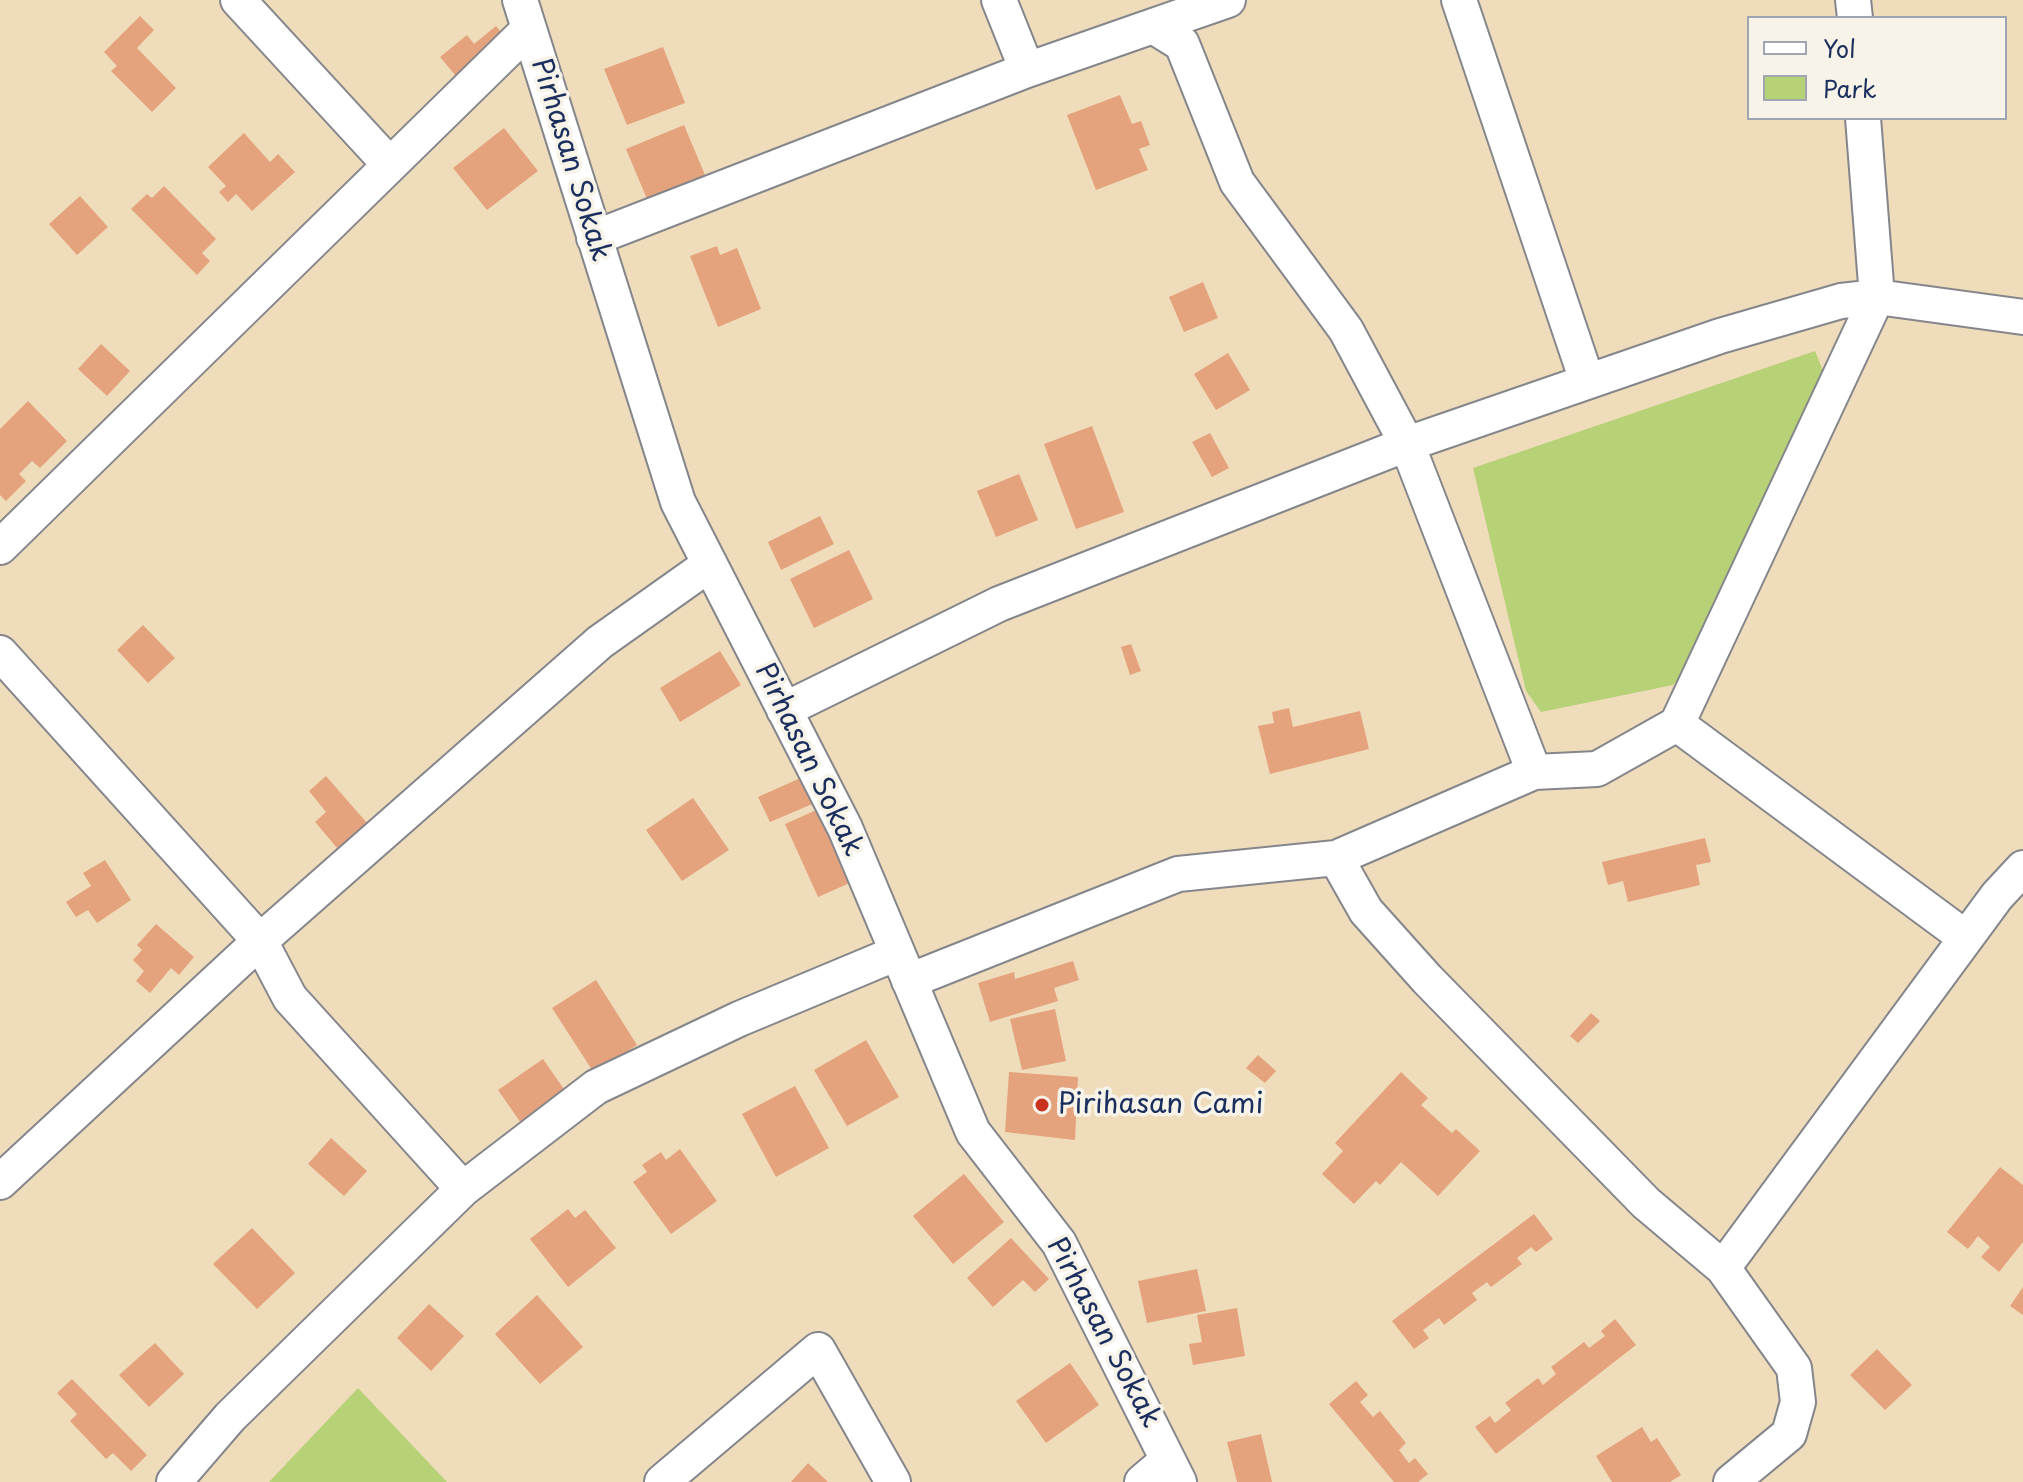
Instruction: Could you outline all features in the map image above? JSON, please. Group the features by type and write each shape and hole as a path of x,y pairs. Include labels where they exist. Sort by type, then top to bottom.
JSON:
{"street":[{"path":"238,0 390,165"},
{"path":"999,0 1027,70"},
{"path":"594,238 1027,70 1228,0"},
{"path":"1459,0 1587,381"},
{"path":"0,547 390,165 525,15"},
{"name":"Pirhasan Sokak","path":"525,15 678,502 845,828 973,1132 1059,1243 1174,1471"},
{"path":"1153,26 1182,44 1237,182 1346,330 1407,444 1534,772"},
{"path":"174,1482 230,1417 463,1189 596,1087 739,1019 1178,874 1336,858 1534,772 1597,769 1677,724 1877,297 1863,120"},
{"path":"784,710 999,604 1407,444 1720,336 1841,301 1877,297 2023,317"},
{"path":"0,1182 260,941 600,642 710,564"},
{"path":"0,653 260,941 290,998 463,1189"},
{"path":"1677,724 1966,938"},
{"path":"1336,858 1366,911 1427,979 1646,1203 1723,1268 1794,1368 1798,1402 1789,1434 1731,1482"},
{"path":"1723,1268 1997,896 2023,868"},
{"path":"662,1482 818,1350 893,1482"},
{"path":"1142,1482 1174,1471"}],"green space":[{"path":"1815,351 1825,376 1689,667 1673,685 1541,712 1526,691 1473,468"},
{"path":"358,1388 447,1482 269,1482"}],"building":[{"path":"140,16 154,30 137,48 176,88 152,112 111,71 117,66 104,52"},
{"path":"496,26 510,43 461,82 440,57 467,35 474,44"},
{"path":"663,47 685,103 627,125 604,69"},
{"path":"1120,95 1132,124 1141,121 1150,145 1139,149 1148,170 1096,190 1067,115"},
{"path":"684,125 705,175 647,199 626,149"},
{"path":"504,128 538,171 487,210 453,168"},
{"path":"244,133 270,162 278,154 295,172 252,211 236,194 228,202 219,192 226,186 208,167"},
{"path":"164,186 216,239 202,253 210,261 197,275 131,209 147,194 152,198"},
{"path":"80,196 108,227 77,255 49,224"},
{"path":"717,246 720,255 737,248 761,309 718,327 690,256"},
{"path":"1203,282 1218,318 1184,332 1169,297"},
{"path":"101,344 130,371 107,396 78,369"},
{"path":"1228,353 1250,390 1216,410 1194,374"},
{"path":"28,401 67,441 40,468 32,461 19,474 26,481 6,501 0,495 0,429"},
{"path":"1092,426 1124,512 1076,529 1044,444"},
{"path":"1210,433 1229,468 1212,477 1192,442"},
{"path":"1019,474 1038,520 996,537 977,491"},
{"path":"820,516 834,544 781,570 768,542"},
{"path":"849,550 873,599 814,628 790,579"},
{"path":"143,625 175,658 148,683 117,650"},
{"path":"1131,644 1141,671 1130,675 1121,647"},
{"path":"720,651 741,685 680,722 660,688"},
{"path":"1289,708 1293,727 1360,711 1369,749 1270,774 1258,726 1274,723 1272,712"},
{"path":"326,776 367,823 338,849 315,822 326,812 309,791"},
{"path":"805,776 817,802 770,822 758,797"},
{"path":"693,798 729,850 682,881 646,830"},
{"path":"821,808 854,881 818,897 785,824"},
{"path":"1705,838 1711,862 1696,865 1700,885 1628,902 1623,881 1608,885 1602,862"},
{"path":"105,860 131,900 97,923 88,910 76,917 66,902 91,886 83,873"},
{"path":"156,924 194,957 179,975 171,968 150,993 136,981 144,971 133,960 142,950 137,945"},
{"path":"1073,961 1079,980 1054,988 1058,1001 990,1022 978,983 1014,972 1015,979"},
{"path":"596,980 637,1045 594,1073 552,1008"},
{"path":"1055,1009 1066,1061 1022,1070 1010,1019"},
{"path":"1591,1013 1600,1021 1578,1043 1570,1036"},
{"path":"866,1040 899,1097 847,1126 814,1070"},
{"path":"1258,1055 1276,1071 1265,1083 1246,1068"},
{"path":"543,1059 566,1092 521,1123 498,1090"},
{"name":"Pirihasan Cami","path":"1009,1072 1078,1077 1075,1140 1005,1132"},
{"path":"1401,1072 1428,1098 1421,1105 1452,1133 1456,1129 1480,1151 1438,1196 1401,1162 1380,1185 1376,1181 1354,1204 1322,1174 1343,1151 1335,1143"},
{"path":"795,1086 829,1148 776,1177 742,1114"},
{"path":"331,1138 367,1171 344,1196 308,1164"},
{"path":"680,1149 717,1201 671,1234 633,1182 647,1172 642,1165 661,1152 666,1160"},
{"path":"2000,1167 2023,1185 2023,1242 1999,1272 1981,1257 1990,1247 1978,1236 1968,1249 1947,1232"},
{"path":"964,1174 1004,1222 953,1264 913,1216"},
{"path":"568,1209 575,1218 585,1210 616,1248 568,1287 530,1239"},
{"path":"1534,1214 1553,1239 1536,1252 1531,1247 1517,1258 1522,1264 1491,1287 1487,1282 1472,1293 1477,1300 1444,1325 1439,1318 1423,1330 1429,1338 1414,1349 1392,1321"},
{"path":"252,1228 295,1273 257,1309 213,1264"},
{"path":"1011,1238 1049,1279 1035,1292 1023,1280 993,1307 967,1278"},
{"path":"1197,1269 1206,1311 1147,1323 1138,1281"},
{"path":"2023,1287 2023,1315 2010,1306"},
{"path":"537,1295 583,1347 540,1384 495,1334"},
{"path":"429,1304 464,1336 431,1371 397,1338"},
{"path":"1237,1308 1245,1356 1193,1365 1189,1344 1202,1342 1197,1315"},
{"path":"1615,1319 1636,1345 1496,1454 1475,1427 1490,1416 1495,1423 1511,1410 1505,1403 1538,1378 1543,1385 1556,1374 1551,1367 1584,1342 1589,1348 1605,1336 1601,1331"},
{"path":"155,1343 184,1374 149,1407 119,1375"},
{"path":"1877,1349 1912,1385 1885,1410 1850,1375"},
{"path":"1070,1363 1099,1405 1046,1443 1016,1401"},
{"path":"72,1379 147,1455 131,1471 113,1453 106,1459 70,1421 77,1414 57,1393"},
{"path":"1356,1381 1368,1395 1360,1402 1373,1417 1380,1411 1406,1443 1399,1450 1409,1463 1415,1458 1428,1474 1418,1482 1394,1482 1329,1404"},
{"path":"1642,1427 1651,1442 1657,1438 1681,1475 1670,1482 1612,1482 1596,1456"},
{"path":"1261,1434 1272,1482 1237,1482 1227,1442"},
{"path":"808,1463 828,1482 791,1482"}],"place":[{"name":"Pirihasan Cami","path":"1042,1105"}]}
